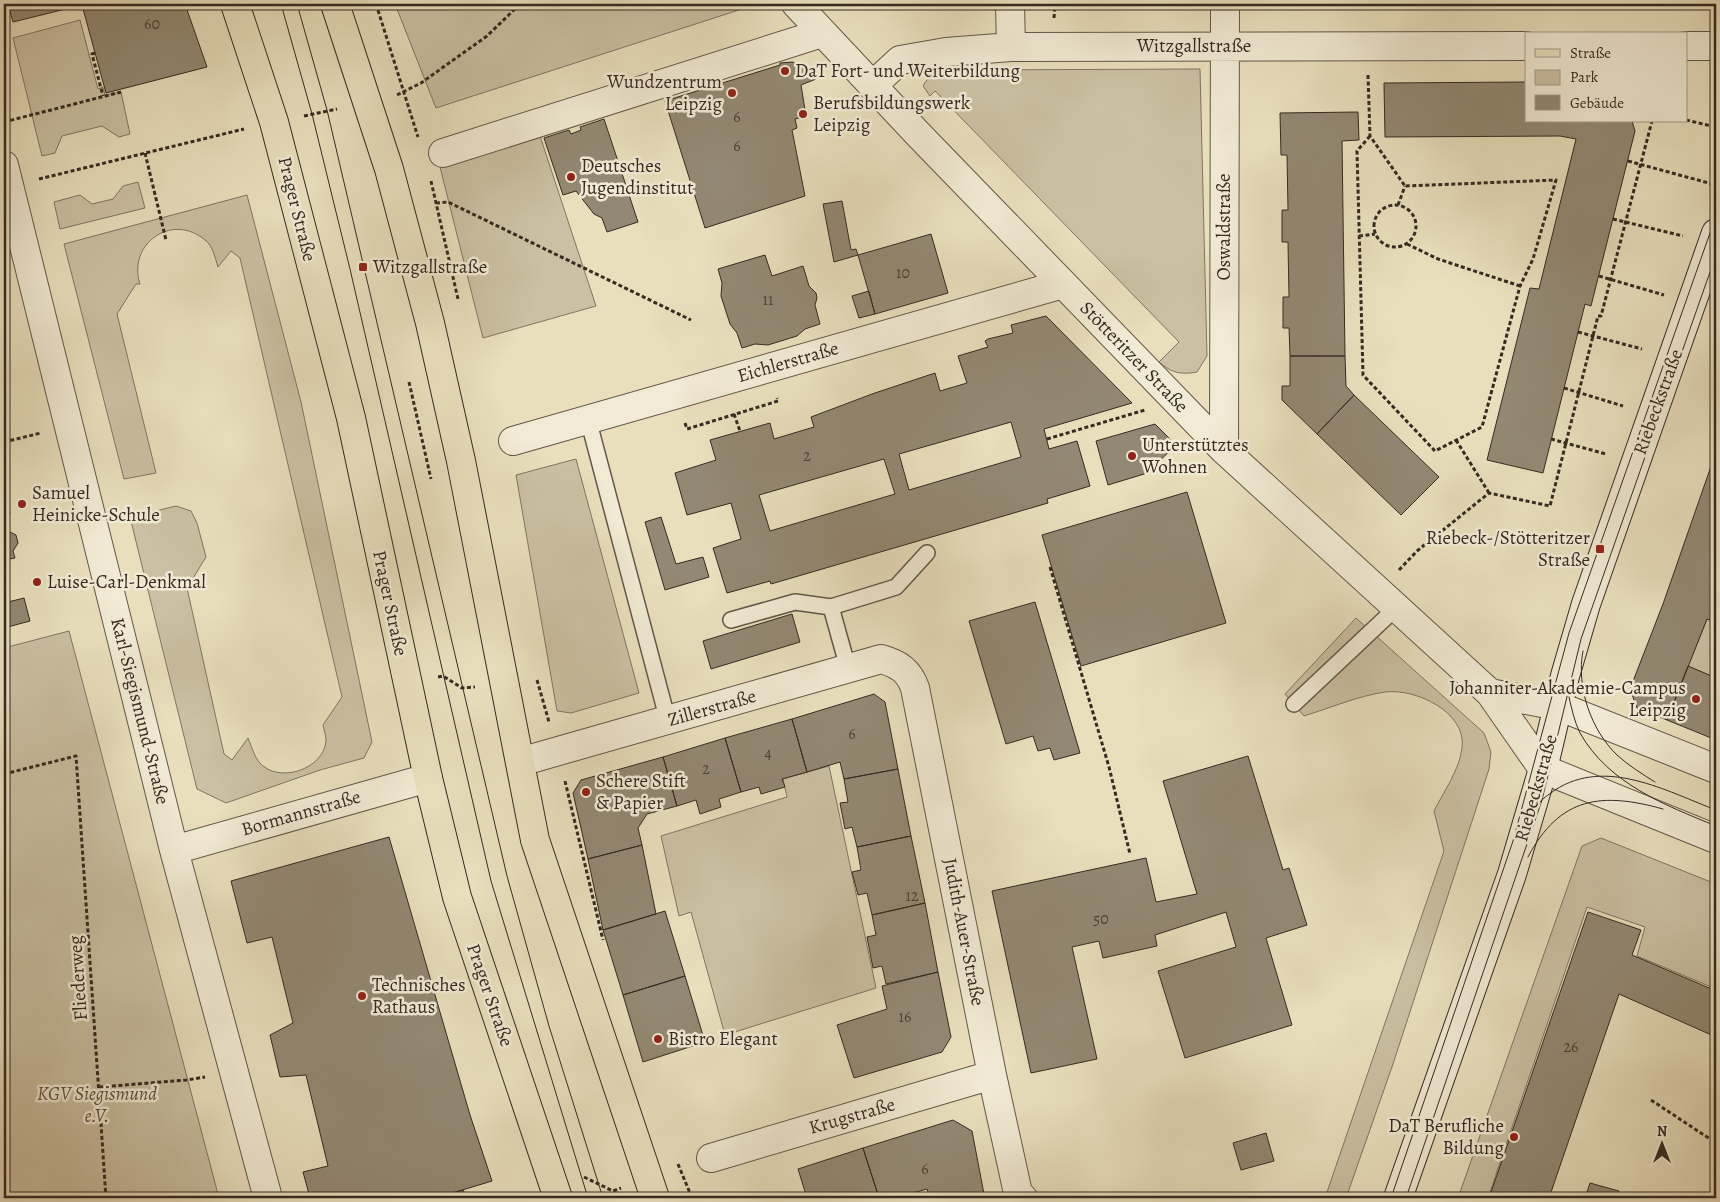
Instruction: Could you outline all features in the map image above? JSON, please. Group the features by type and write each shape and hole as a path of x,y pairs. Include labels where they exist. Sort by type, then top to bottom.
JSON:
{"main road":[{"name":"Prager Straße","path":"235,4 274,122 348,409 428,778 457,897 558,1198"},
{"path":"335,4 389,169 430,323 462,461 534,840 654,1198"}],"street":[{"name":"Stötteritzer Straße","path":"796,4 872,86 1224,450 1490,693 1543,770"},
{"path":"1010,4 1011,47"},
{"name":"Oswaldstraße","path":"1224,4 1224,450"},
{"path":"443,153 822,33"},
{"name":"Witzgallstraße","path":"872,86 900,60 946,52 1011,47 1525,46"},
{"path":"1688,46 1716,46"},
{"name":"Karl-Siegismund-Straße","path":"7,176 174,850 268,1198"},
{"name":"Riebeckstraße","path":"1398,1198 1512,874 1543,770 1558,706 1584,612 1715,238"},
{"name":"Eichlerstraße","path":"513,440 1063,284"},
{"name":"Zillerstraße","path":"520,762 881,659 902,667"},
{"name":"Judith-Auer-Straße","path":"902,667 911,676 916,688 992,1075 1018,1193 1023,1198"},
{"path":"1490,693 1558,706 1716,768"},
{"path":"1543,770 1716,839"},
{"name":"Bormannstraße","path":"174,850 428,778"},
{"name":"Krugstraße","path":"711,1158 992,1075"}],"lane":[{"path":"588,419 668,721"},
{"path":"730,620 795,602 831,607 896,587 927,553"},
{"path":"1294,704 1387,600"},
{"path":"831,607 848,668"}],"path":[{"path":"404,94 487,36 520,4"},
{"path":"1366,46 1370,136 1405,186"},
{"path":"95,53 92,54 104,96"},
{"path":"4,122 121,92"},
{"path":"1688,120 1716,127"},
{"path":"1456,440 1489,493 1550,506 1598,316 1602,316 1652,122"},
{"path":"7,176 145,153 251,128"},
{"path":"1370,136 1357,151 1363,376 1435,451 1482,426 1520,286 1533,259 1556,180 1405,186"},
{"path":"145,153 166,240"},
{"path":"1628,161 1716,185"},
{"path":"1398,205 1405,186"},
{"path":"436,203 448,202 692,320"},
{"path":"1408,244 1415,234 1415,219 1406,208 1398,205 1385,207 1379,212 1375,220 1375,234 1385,245 1392,248 1408,244 1438,259 1520,286"},
{"path":"1613,218 1715,238"},
{"path":"1359,236 1375,234"},
{"path":"1599,276 1692,303"},
{"path":"1578,332 1673,358"},
{"path":"1564,388 1653,415"},
{"path":"687,429 778,401"},
{"path":"1047,439 1177,401"},
{"path":"734,414 740,431"},
{"path":"4,442 68,427"},
{"path":"1551,439 1636,462"},
{"path":"1387,600 1417,551 1489,493"},
{"path":"1050,567 1109,767 1130,854"},
{"path":"430,678 443,676 462,688 479,686"},
{"path":"558,752 602,935"},
{"name":"Fliederweg","path":"4,774 76,756 106,1198"},
{"path":"99,1087 187,1080 234,1070"},
{"path":"1651,1100 1716,1143"},
{"path":"680,1168 692,1198"},
{"path":"579,1174 613,1191 626,1187"}],"green space":[{"path":"395,4 745,4 748,7 436,108"},
{"path":"80,20 98,89 103,87 105,95 121,92 130,134 119,137 102,126 62,136 55,153 42,156 13,38"},
{"path":"1200,69 1207,356 1197,372 1181,373 1168,369 1159,362 1179,342 935,91 930,96 923,86 932,76 956,70"},
{"path":"540,136 596,306 483,338 440,167"},
{"path":"138,182 145,208 60,229 54,202 80,195 92,204 113,199 123,186"},
{"path":"247,195 301,402 372,742 364,758 320,770 226,803 197,789 130,517 176,506 191,511 197,523 206,557 187,588 224,754 232,760 248,738 257,760 267,769 288,773 299,771 309,766 323,751 326,741 323,725 342,697 240,258 231,251 218,267 210,245 205,240 192,232 179,229 155,236 146,245 140,256 138,269 140,284 136,284 117,314 156,473 124,479 64,244"},
{"path":"576,459 639,693 571,713 557,711 516,475"},
{"path":"1356,618 1484,733 1491,752 1489,769 1393,1064 1346,1198 1325,1198 1444,851 1434,811 1458,765 1462,748 1461,735 1448,713 1424,698 1397,692 1385,692 1354,699 1304,716 1285,694"},
{"path":"1707,619 1716,622 1716,678 1688,666"},
{"name":"KGV Siegismund e.V.","path":"69,631 219,1198 4,1198 4,648"},
{"path":"829,766 876,988 725,1035 691,912 679,916 661,836 787,797 783,779"},
{"path":"1601,838 1716,884 1716,989 1637,956 1645,927 1587,907 1488,1198 1458,1198 1582,846"}],"building":[{"path":"8,4 185,4 207,67 106,93 82,5 13,22"},
{"path":"1347,4 1347,5 1276,5"},
{"path":"792,62 803,65 816,79 801,85 806,116 795,119 797,128 792,130 805,196 705,228 665,101 780,65 780,63"},
{"path":"1525,82 1525,122 1632,122 1635,131 1591,306 1585,304 1543,473 1487,460 1530,288 1539,289 1576,139 1560,136 1385,137 1384,83"},
{"path":"1358,112 1359,140 1342,141 1345,356 1290,356 1289,328 1283,328 1283,297 1289,297 1288,242 1282,242 1282,210 1288,210 1287,155 1281,155 1280,113"},
{"path":"604,119 638,222 607,232 602,218 594,214 576,191 563,195 544,138 569,130 571,134 581,130 580,127"},
{"path":"842,201 851,250 856,249 858,255 834,262 823,204"},
{"path":"931,234 948,293 875,314 858,255"},
{"path":"765,255 772,276 803,266 809,286 816,293 815,305 820,324 805,329 797,336 768,345 755,344 742,348 737,333 730,324 721,296 722,283 718,269"},
{"path":"869,291 875,314 859,318 852,296"},
{"path":"1046,316 1132,403 1044,429 1049,449 1077,441 1090,486 1047,499 1048,503 771,584 770,581 727,593 713,548 741,539 731,503 687,515 675,473 716,460 710,440 770,423 774,439 814,427 811,417 935,373 940,391 967,383 958,356 988,347 985,341 988,339 1013,333 1011,325","holes":["1011,422 1021,457 909,490 899,454","884,459 895,494 770,531 759,495"]},
{"path":"1290,356 1345,356 1346,386 1354,395 1317,434 1282,400 1282,386 1290,386"},
{"path":"1354,395 1439,477 1401,515 1317,434"},
{"name":"Unterstütztes Wohnen","path":"1155,424 1176,445 1153,467 1154,471 1108,485 1096,441"},
{"path":"1716,452 1716,622 1707,619 1667,720 1637,708 1630,689 1663,604"},
{"path":"1187,492 1226,623 1081,666 1042,535"},
{"path":"4,503 8,505 10,513 5,521 8,531 16,535 18,543 13,551 15,558 4,560"},
{"path":"661,517 676,564 703,557 709,577 665,590 645,522"},
{"path":"24,598 30,621 4,628 4,603"},
{"path":"1035,602 1080,753 1054,760 1050,748 1038,751 1033,736 1006,744 969,621"},
{"path":"792,614 800,642 711,669 703,641"},
{"name":"Johanniter-Akademie-Campus Leipzig","path":"1688,666 1716,678 1716,740 1667,720"},
{"path":"874,694 885,702 898,769 844,779 840,762 807,772 792,719"},
{"path":"792,719 807,772 782,779 785,787 761,794 759,787 741,792 725,738"},
{"path":"725,738 741,792 719,799 721,807 700,814 696,800 677,806 663,757"},
{"path":"1248,756 1283,870 1289,868 1307,925 1266,938 1292,1025 1185,1058 1158,971 1236,947 1226,912 1155,935 1157,946 1103,958 1099,941 1072,947 1097,1059 1031,1073 992,891 1146,858 1156,902 1197,894 1163,781"},
{"path":"663,757 677,806 647,814 638,828 642,845 588,859 573,793 581,780"},
{"path":"898,769 911,836 857,847 852,827 845,829 840,803 848,802 844,779"},
{"path":"911,836 925,903 872,915 867,893 858,895 852,872 861,870 857,847"},
{"name":"Technisches Rathaus","path":"389,837 470,1115 492,1181 436,1198 310,1198 303,1172 328,1166 306,1075 280,1077 270,1035 293,1023 272,937 247,943 231,881"},
{"path":"642,845 656,914 603,930 588,859"},
{"path":"925,903 938,972 886,984 882,966 873,968 867,937 876,935 872,915"},
{"path":"665,911 685,976 623,995 603,930"},
{"path":"1588,912 1641,930 1632,955 1716,991 1716,1037 1619,994 1549,1198 1489,1198"},
{"path":"938,972 951,1037 942,1052 854,1078 837,1025 887,1009 882,986"},
{"path":"685,976 705,1042 643,1062 623,995"},
{"path":"953,1120 972,1131 984,1194 968,1198 930,1198 927,1189 896,1198 879,1198 863,1148"},
{"path":"1266,1133 1274,1161 1241,1170 1233,1143"},
{"path":"863,1148 879,1198 807,1198 798,1169"},
{"path":"1590,1183 1619,1191 1617,1198 1585,1198"},
{"path":"463,1190 467,1198 455,1198 453,1193"}],"tram line":[{"path":"281,4 312,114 350,269 491,881 588,1198"},
{"path":"297,4 327,110 507,876 549,1026 603,1198"},
{"path":"1391,1198 1513,841 1569,633 1716,216"},
{"path":"1406,1198 1542,800 1581,639 1716,255"},
{"path":"1583,651 1582,679 1584,693 1593,721 1608,745 1617,755 1655,782"},
{"path":"1568,692 1574,718 1580,733 1592,751 1606,766 1622,779 1658,801 1716,826"},
{"path":"1540,802 1555,790 1575,781 1595,777 1615,777 1636,780 1716,810"},
{"path":"1528,857 1540,837 1554,821 1569,811 1585,804 1602,801 1621,801 1663,809"}],"place":[{"name":"DaT Fort- und Weiterbildung","path":"785,71"},
{"name":"Wundzentrum Leipzig","path":"732,93"},
{"name":"Berufsbildungswerk Leipzig","path":"803,114"},
{"name":"Deutsches Jugendinstitut","path":"571,177"},
{"name":"Witzgallstraße","path":"363,267"},
{"name":"Unterstütztes Wohnen","path":"1132,456"},
{"name":"Samuel Heinicke-Schule","path":"22,504"},
{"name":"Riebeck-/Stötteritzer Straße","path":"1600,549"},
{"name":"Luise-Carl-Denkmal","path":"37,582"},
{"name":"Johanniter-Akademie-Campus Leipzig","path":"1696,699"},
{"name":"Schere Stift & Papier","path":"586,792"},
{"name":"Technisches Rathaus","path":"362,996"},
{"name":"Bistro Elegant","path":"658,1039"},
{"name":"DaT Berufliche Bildung","path":"1514,1137"}]}
